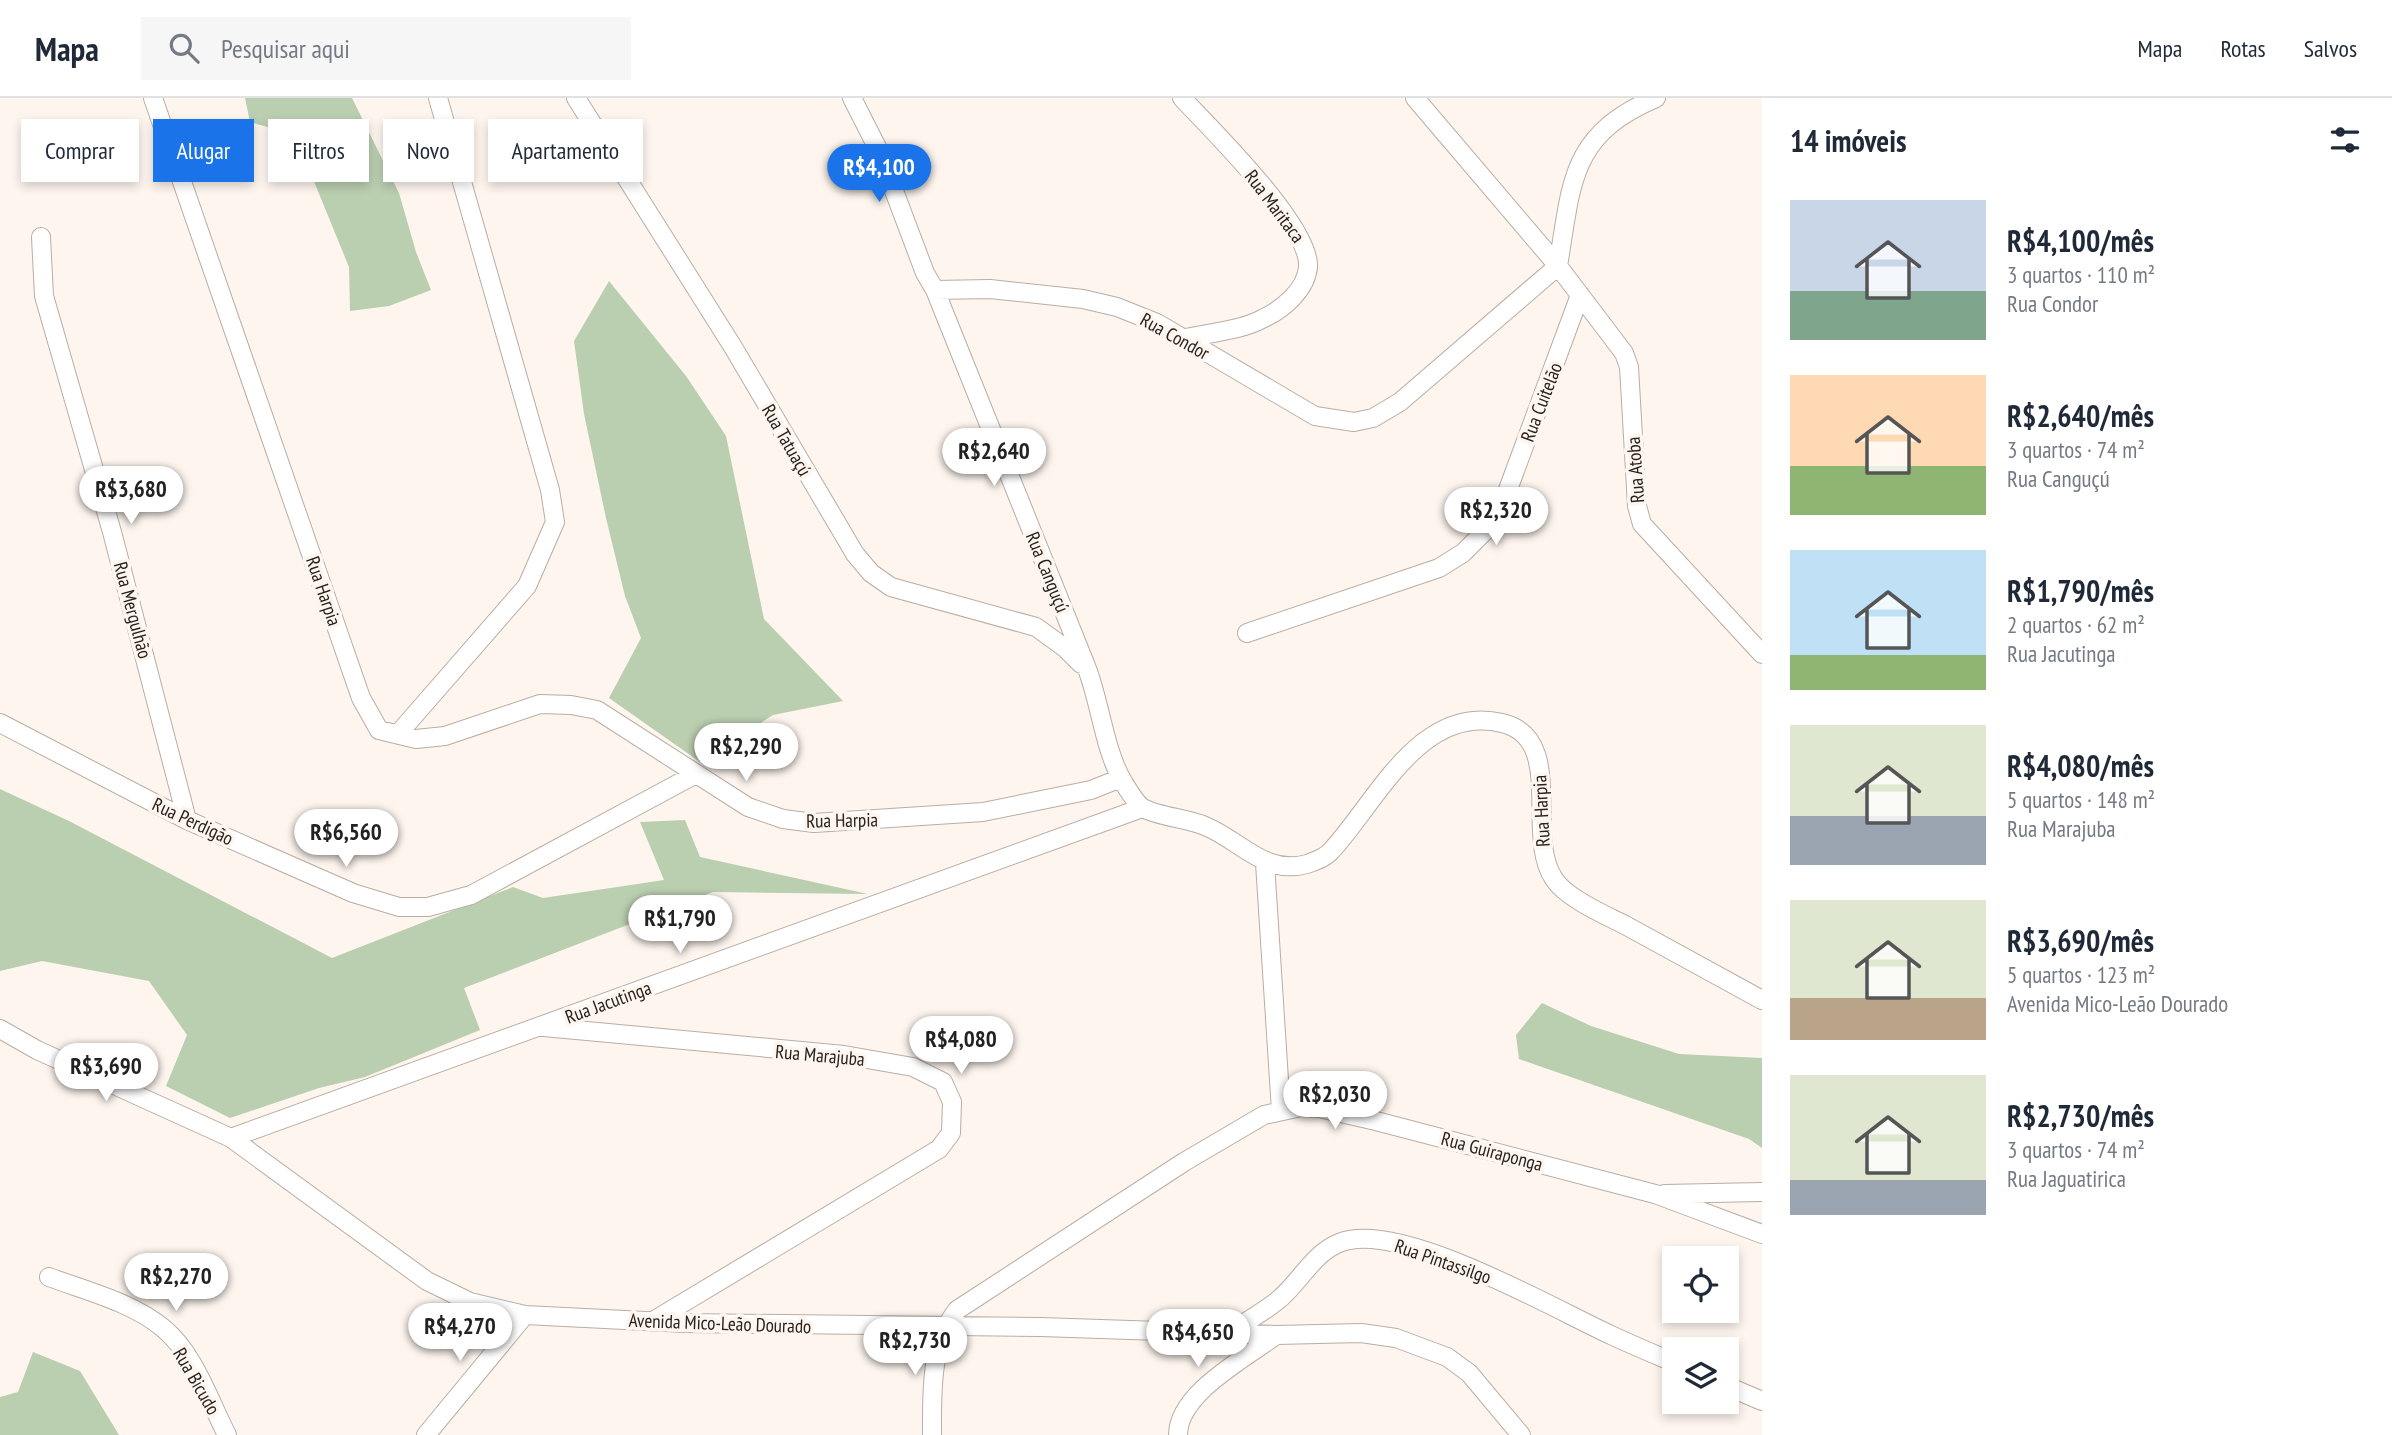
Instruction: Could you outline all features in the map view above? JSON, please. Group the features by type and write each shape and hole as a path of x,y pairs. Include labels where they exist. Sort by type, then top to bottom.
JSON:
{"street":[{"name":"Rua Harpia","path":"153,98 361,698 379,730 416,739 445,736 540,704 571,705 597,710 748,807 783,819 814,823 983,812 1091,790 1121,778"},
{"path":"398,734 527,586 555,522 550,490 438,98"},
{"name":"Rua Tatuaçú","path":"576,98 733,348 855,554 871,573 891,587 1036,627 1065,648 1088,672"},
{"path":"852,98 879,150 925,273 935,290"},
{"name":"Rua Maritaca","path":"1181,339 1262,320 1285,306 1299,289 1308,269 1306,247 1288,220 1242,162 1182,98"},
{"path":"1415,98 1580,295"},
{"path":"1558,266 1573,179 1584,154 1602,129 1628,110 1656,98"},
{"name":"Rua Mergulhão","path":"40,237 44,296 112,532 187,820"},
{"name":"Rua Condor","path":"935,290 990,289 1083,299 1117,307 1157,323 1315,416 1354,422 1373,418 1400,402 1558,266"},
{"name":"Rua Canguçú","path":"935,290 1088,672 1121,778"},
{"name":"Rua Cuitelão","path":"1247,633 1438,568 1463,553 1485,531 1512,481 1580,295"},
{"name":"Rua Atoba","path":"1580,295 1624,353 1629,367 1637,506 1642,524 1762,654"},
{"name":"Rua Perdigão","path":"0,723 187,820 353,892 399,907 428,907 471,895 695,774"},
{"name":"Rua Harpia","path":"1142,808 1209,828 1265,863 1289,868 1327,856 1359,819 1397,765 1423,742 1462,725 1503,723 1523,733 1537,752 1542,783 1540,842 1547,866 1556,883 1592,908 1762,999"},
{"path":"1121,778 1142,808"},
{"name":"Rua Jacutinga","path":"231,1139 1142,808"},
{"path":"1265,863 1280,1111"},
{"name":"Rua Marajuba","path":"539,1027 844,1055 913,1067 943,1082 952,1102 951,1133 939,1149 653,1321"},
{"name":"Avenida Mico-Leão Dourado","path":"0,1029 48,1055 231,1139 427,1281 470,1302 525,1315 653,1321 1276,1335 1361,1333 1396,1338 1447,1357 1468,1373 1521,1435"},
{"name":"Rua Guiraponga","path":"945,1326 957,1310 979,1294 1172,1169 1264,1115 1280,1111 1319,1108 1655,1194 1762,1234"},
{"path":"1655,1194 1762,1192"},
{"name":"Rua Pintassilgo","path":"1228,1333 1278,1301 1319,1256 1336,1244 1353,1238 1372,1238 1403,1245 1486,1274 1662,1357"},
{"name":"Rua Bicudo","path":"49,1277 135,1310 164,1328 187,1357 227,1435"},
{"path":"426,1435 525,1315"},
{"path":"932,1435 935,1357 945,1326"},
{"path":"1178,1435 1181,1417 1203,1389 1276,1335"},
{"path":"1739,1391 1762,1401"}],"green space":[{"path":"245,98 352,98 362,119 268,119 268,127 249,119"},
{"path":"369,132 383,161 383,182 394,182 399,193 416,252 431,290 389,306 350,311 349,267 314,182 369,182"},
{"path":"609,281 686,376 726,436 764,619 843,701 773,715 700,762 609,698 641,638 625,596 606,518 584,414 574,341"},
{"path":"0,789 69,821 332,958 513,887 543,898 664,880 640,822 685,820 700,857 868,894 713,892 464,988 480,1030 365,1077 319,1088 230,1118 166,1086 187,1035 149,981 42,961 0,971"},
{"path":"1542,1003 1591,1026 1679,1054 1762,1058 1762,1148 1749,1139 1519,1059 1516,1035"},
{"path":"33,1352 80,1371 119,1435 0,1435 0,1397 18,1392"}]}
